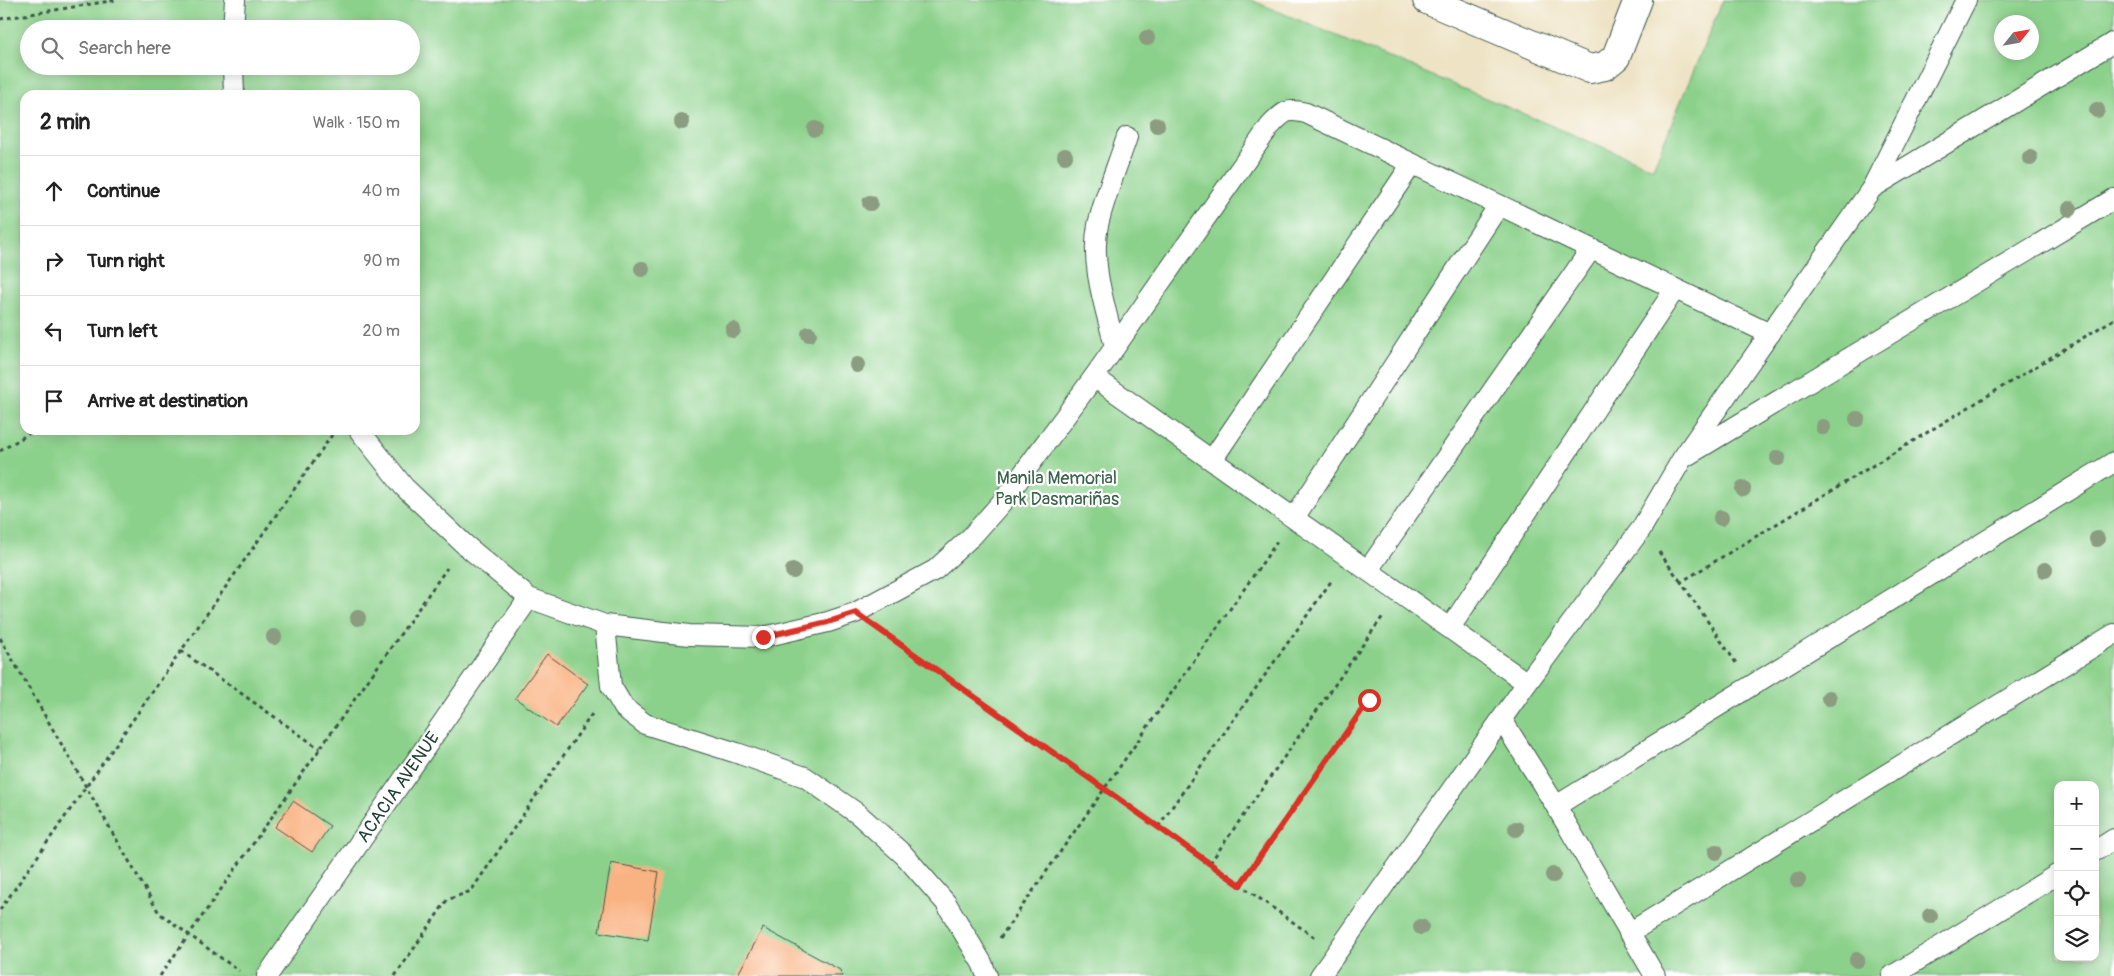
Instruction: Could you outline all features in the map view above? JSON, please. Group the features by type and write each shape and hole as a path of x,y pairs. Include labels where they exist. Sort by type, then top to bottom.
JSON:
{"street":[{"path":"1427,0 1590,69 1605,66 1616,57 1638,0"}],"lane":[{"path":"234,20 235,0"},
{"path":"1320,976 1527,682 1641,529 1682,459 1872,188 1966,0"},
{"path":"1872,188 2114,42"},
{"path":"233,75 234,90"},
{"path":"363,435 404,487 464,544 529,598 605,625 689,636 763,637 828,622 856,613 935,570 972,536 1003,501 1094,377 1270,126 1284,112 1293,110 1306,113 1770,334"},
{"path":"1115,347 1099,281 1098,226 1127,136"},
{"path":"1212,460 1412,164"},
{"path":"1682,459 2114,199"},
{"path":"1294,518 1499,205"},
{"path":"1368,570 1591,248"},
{"path":"1450,628 1675,288"},
{"path":"1094,377 1527,682"},
{"path":"1556,806 2114,462"},
{"name":"ACACIA AVENUE","path":"267,976 529,598"},
{"path":"605,625 612,686 624,708 645,724 805,777 858,814 904,856 946,903 985,970"},
{"path":"1629,932 2114,634"},
{"path":"1502,720 1556,806 1655,976"},
{"path":"2099,848 2114,839"},
{"path":"1892,976 2054,876"}],"path":[{"path":"0,19 116,0"},
{"path":"1681,582 2114,319"},
{"path":"0,451 27,435"},
{"path":"0,910 332,435"},
{"path":"985,970 1104,788 1294,518"},
{"path":"1641,529 1681,582 1751,685"},
{"path":"160,976 464,544"},
{"path":"1158,827 1348,556"},
{"path":"1210,863 1400,592"},
{"path":"856,613 1337,953"},
{"path":"0,638 159,913 246,976"},
{"path":"181,651 320,749"},
{"path":"395,976 447,900 471,891 612,686"},
{"path":"1240,885 1369,700"}],"green space":[{"name":"Manila Memorial Park Dasmariñas","path":"0,0 1251,0 1653,168 1723,0 2114,0 2114,976 0,976"}],"building":[{"path":"547,654 588,684 556,727 515,698"},
{"path":"293,801 330,826 312,852 275,827"},
{"path":"611,863 659,872 648,940 599,932"},
{"path":"763,928 840,970 842,976 737,976"}],"route":[{"path":"763,637 828,622 856,613 1240,885 1369,700"}]}
